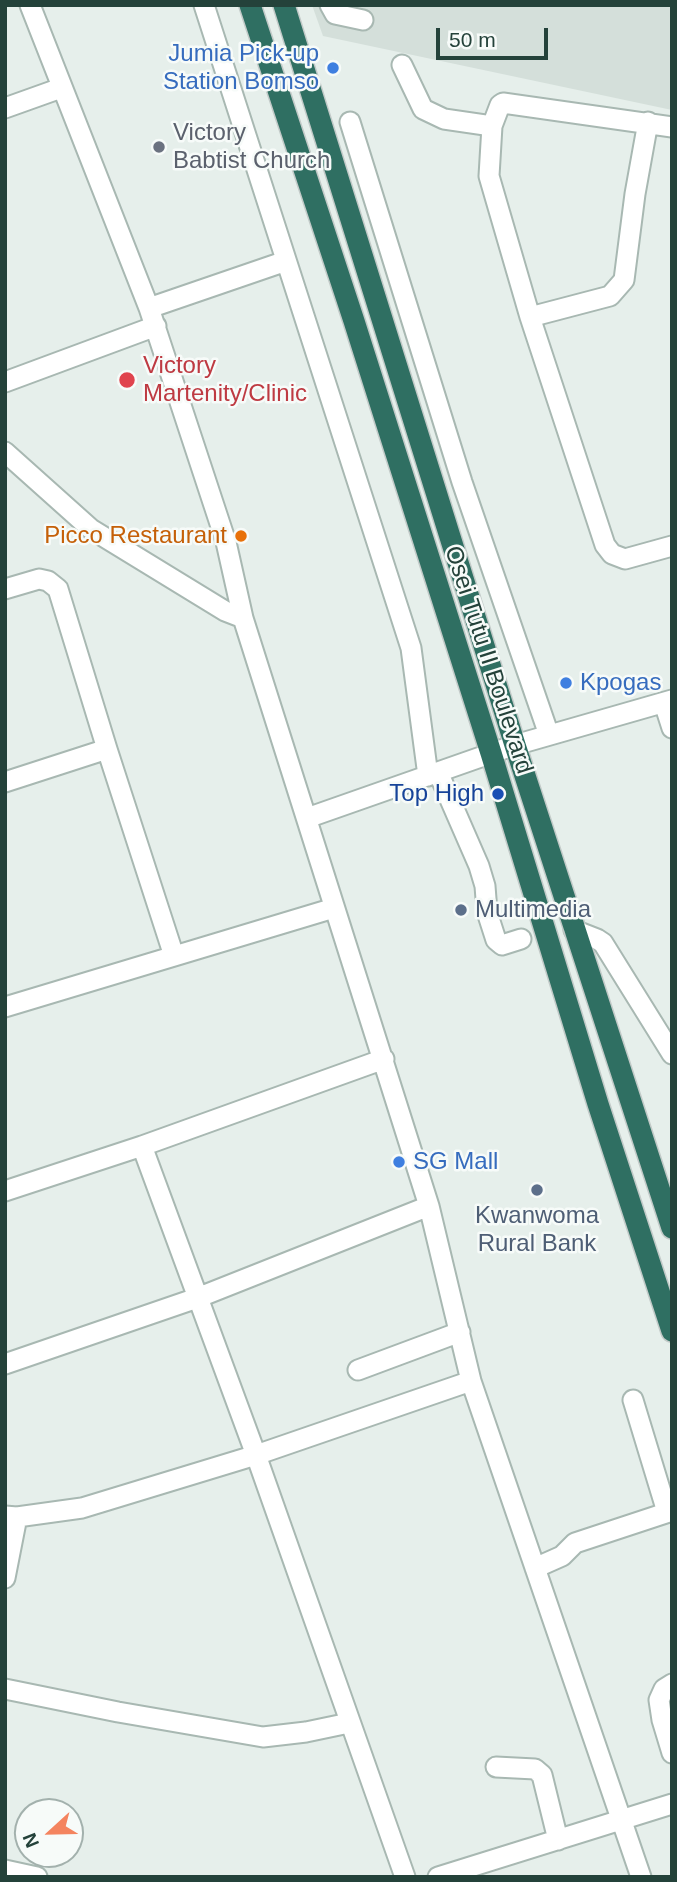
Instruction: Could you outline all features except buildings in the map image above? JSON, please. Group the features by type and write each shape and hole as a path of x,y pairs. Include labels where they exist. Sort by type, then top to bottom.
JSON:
{"highway":[{"name":"Osei Tutu II Boulevard","path":"250,5 491,753 598,1104 672,1331"},
{"name":"Osei Tutu II Boulevard","path":"284,5 515,745 672,1228"}],"street":[{"path":"30,5 152,317 226,542 243,618 429,1206 471,1381 641,1877"},
{"path":"204,5 411,648 433,774 479,866 485,886 487,912 496,940 502,944 521,939"},
{"path":"330,5 335,14 363,20"},
{"path":"402,65 423,109 444,119 492,126"},
{"path":"5,108 61,88"},
{"path":"672,127 503,103 492,126 489,177 530,317 605,545 612,554 625,559 672,546"},
{"path":"350,122 462,482 549,735"},
{"path":"530,317 610,296 624,280 648,122"},
{"path":"5,382 286,261"},
{"path":"5,452 91,529 225,611 243,618"},
{"path":"5,589 39,579 58,589 174,956"},
{"path":"307,818 515,745 668,702 672,728"},
{"path":"5,782 107,749"},
{"path":"5,1007 334,908"},
{"path":"574,930 603,943 672,1054"},
{"path":"5,1191 142,1146 384,1059"},
{"path":"142,1146 256,1455 405,1877"},
{"path":"5,1364 197,1297 429,1206"},
{"path":"358,1370 460,1332"},
{"path":"5,1578 11,1516 82,1508 256,1455 471,1381"},
{"path":"535,1568 562,1556 575,1543 670,1511 633,1400"},
{"path":"672,1684 664,1689 659,1700 672,1754"},
{"path":"5,1689 263,1737 349,1723"},
{"path":"496,1767 535,1769 542,1776 558,1840"},
{"path":"438,1877 672,1804"}],"shaded area":[{"path":"312,5 672,5 672,110 323,36"}],"place":[{"name":"Jumia Pick-up Station Bomso","path":"333,68"},
{"name":"Victory Babtist Church","path":"159,147"},
{"name":"Victory Martenity/Clinic","path":"127,380"},
{"name":"Picco Restaurant","path":"241,536"},
{"name":"Kpogas","path":"566,683"},
{"name":"Top High","path":"498,794"},
{"name":"Multimedia","path":"461,910"},
{"name":"SG Mall","path":"399,1162"},
{"name":"Kwanwoma Rural Bank","path":"537,1190"}]}
